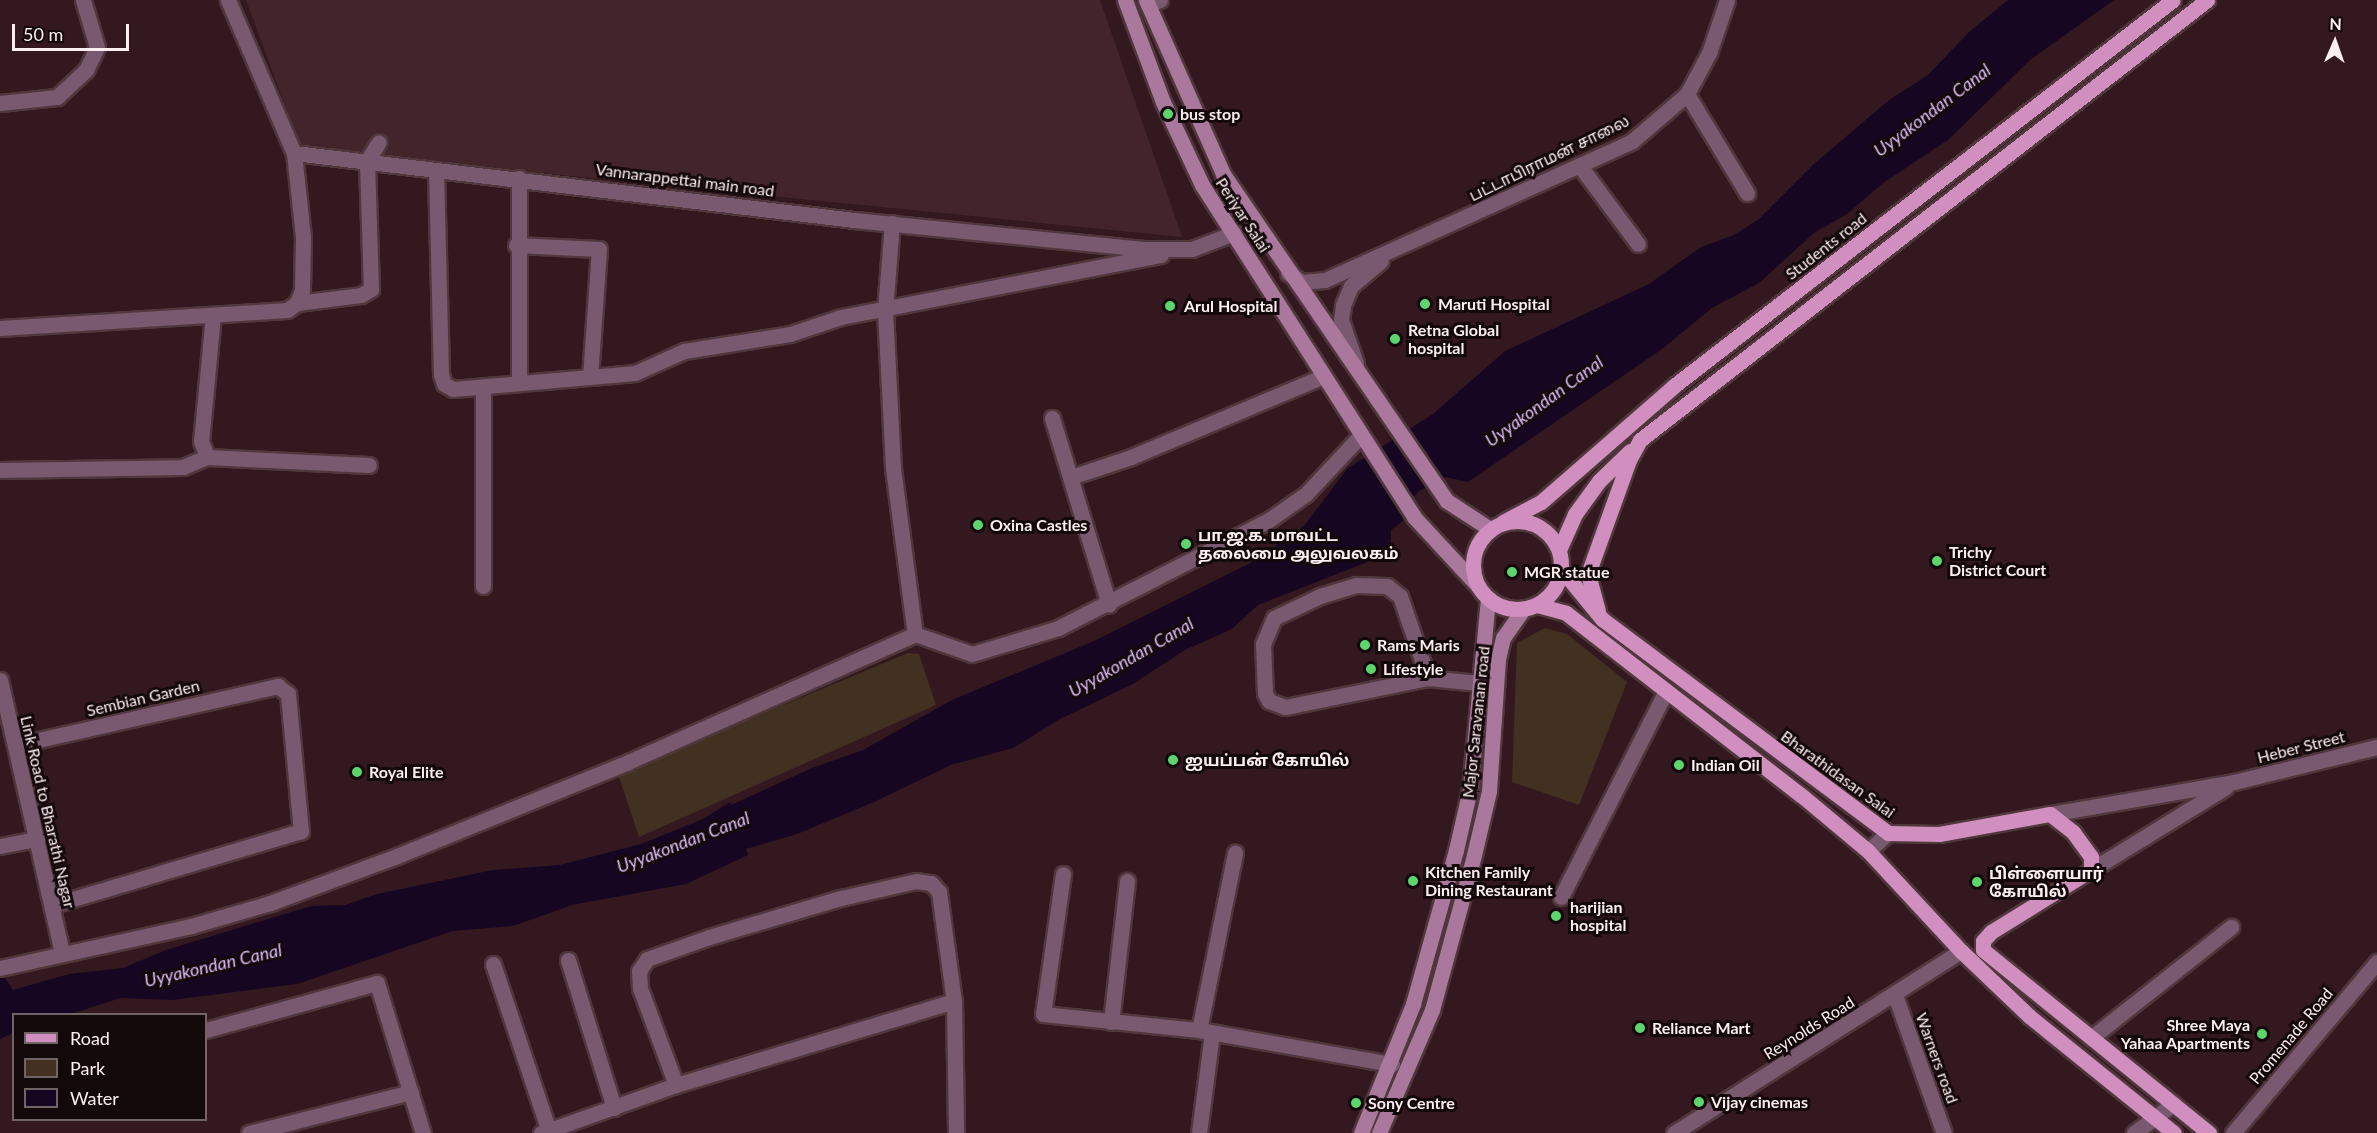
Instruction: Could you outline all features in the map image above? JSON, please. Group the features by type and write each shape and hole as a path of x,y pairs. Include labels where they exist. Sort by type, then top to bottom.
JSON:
{"main road":[{"name":"Periyar Salai","path":"1125,0 1181,141 1202,185 1361,435"},
{"name":"Students road","path":"1496,526 1541,502 1675,385 2173,0"},
{"path":"1559,550 1575,514 1599,481 1640,440 2207,0"},
{"name":"Periyar Salai","path":"1151,2 1223,174 1287,273 1447,501 1496,526"},
{"path":"1361,435 1414,517 1488,598 1498,605 1566,613 1868,851 1961,951 2029,1016 2174,1133"},
{"path":"1602,619 1589,587 1588,574 1629,460 1640,440"},
{"path":"1477,585 1472,561 1481,538 1496,526 1532,523 1545,530 1559,550 1561,569 1558,583 1530,607"},
{"name":"Bharathidasan Salai","path":"1561,569 1602,619 1888,833 1902,836 1939,834 2050,814"},
{"name":"Major Saravanan road","path":"1361,1133 1392,1064 1456,850 1470,789 1488,598"},
{"name":"Major Saravanan road","path":"1379,1133 1432,1010 1489,791 1498,659 1512,623 1530,607"},
{"path":"2050,814 2073,832 2091,857 2091,870 1991,932 1983,941 1983,950 2209,1133"}],"street":[{"path":"0,103 57,97 86,70 98,47 82,0"},
{"path":"228,0 294,153 303,237 302,290 297,303"},
{"name":"பட்டாபிராமன் சாலை","path":"1390,253 1631,142 1687,94 1709,53 1726,0"},
{"path":"1687,94 1747,193"},
{"path":"0,328 287,310 297,303 361,295 372,289 367,161 380,142"},
{"name":"Vannarappettai main road","path":"294,153 892,224 1144,249 1192,249 1234,233"},
{"path":"1580,166 1638,244"},
{"path":"436,170 441,374 444,384 453,389 483,387 519,380 635,373 684,351 790,334 841,317 1192,249"},
{"path":"519,178 516,245 519,380"},
{"path":"892,224 885,310 893,468 915,634"},
{"path":"516,245 600,249 590,377"},
{"path":"1287,273 1302,282 1314,282 1390,253"},
{"path":"1360,376 1341,320 1343,304 1351,286 1390,253"},
{"path":"207,456 201,441 213,315"},
{"path":"1071,477 1131,457 1324,376"},
{"path":"483,387 483,586"},
{"path":"1052,418 1071,477 1077,509 1109,605"},
{"path":"0,968 203,922 270,903 397,856 628,762 915,634 963,654 981,653 1058,628 1109,605 1269,520 1306,494 1361,435"},
{"path":"0,470 183,466 207,456 369,465"},
{"path":"1428,678 1403,604 1387,586 1356,585 1320,596 1274,618 1263,644 1265,693 1269,700 1285,706 1428,678 1479,683"},
{"name":"Link Road to Bharathi Nagar","path":"0,680 3,718 16,745 62,953"},
{"name":"Sembian Garden","path":"16,745 278,686 288,694 301,831 52,905"},
{"path":"1562,897 1666,691"},
{"name":"Heber Street","path":"2234,782 2377,747"},
{"path":"2050,814 2234,782"},
{"path":"2091,870 2234,782"},
{"path":"1868,851 1888,833"},
{"path":"0,846 37,839"},
{"path":"1198,1133 1206,1032 1235,853"},
{"path":"1063,874 1043,1014 1206,1032 1392,1064"},
{"path":"676,1085 640,988 639,971 648,959 709,937 841,898 916,881 931,883 939,892 954,1001 956,1133"},
{"path":"1111,1022 1127,881"},
{"path":"2091,1038 2231,927"},
{"name":"Reynolds Road","path":"1674,1133 1895,995 1961,951"},
{"path":"568,960 614,1108"},
{"name":"Promenade Road","path":"2233,1133 2377,962"},
{"path":"493,964 545,1132 676,1085 954,1001"},
{"path":"207,1030 377,983 423,1133"},
{"name":"Warners road","path":"1895,995 1944,1133"},
{"path":"249,1133 411,1092"},
{"path":"2134,1133 2156,1119 2173,1104"}],"shaded area":[{"path":"246,0 1100,0 1182,237 301,149"}],"green space":[{"path":"1545,628 1567,634 1627,682 1579,805 1512,782 1517,643"},
{"path":"908,653 919,654 936,705 639,837 618,774"}],"water":[{"name":"Uyyakondan Canal","path":"2008,0 2114,0 2030,60 1948,140 1883,183 1847,214 1814,233 1759,283 1712,308 1662,349 1468,482 1445,477 1419,491 1405,507 1403,521 1391,530 1391,550 1385,555 1258,605 1232,629 1185,650 1133,684 1058,720 1013,748 951,765 874,802 797,834 746,849 748,855 686,884 572,905 513,926 453,931 297,984 172,1000 120,998 74,1013 12,1013 12,1033 0,1039 0,977 4,976 13,990 69,974 123,968 166,950 311,906 345,905 377,894 493,870 560,865 641,844 703,819 730,802 731,805 812,768 863,750 952,700 1094,641 1256,560 1304,526 1348,468 1433,414 1505,351 1649,284 1701,247 1734,235 1759,219 1814,164 1889,100 1928,75 1969,32"}],"place":[{"name":"bus stop","path":"1168,114"},
{"name":"Maruti Hospital","path":"1425,304"},
{"name":"Arul Hospital","path":"1170,306"},
{"name":"Retna Global hospital","path":"1395,339"},
{"name":"Oxina Castles","path":"978,525"},
{"name":"பா.ஜ.க. மாவட்ட தலைமை அலுவலகம்","path":"1186,544"},
{"name":"Trichy District Court","path":"1937,561"},
{"name":"MGR statue","path":"1512,572"},
{"name":"Rams Maris","path":"1365,645"},
{"name":"Lifestyle","path":"1371,669"},
{"name":"ஐயப்பன் கோயில்","path":"1173,760"},
{"name":"Indian Oil","path":"1679,765"},
{"name":"Royal Elite","path":"357,772"},
{"name":"Kitchen Family Dining Restaurant","path":"1413,881"},
{"name":"பிள்ளையார் கோயில்","path":"1977,882"},
{"name":"harijian hospital","path":"1556,916"},
{"name":"Reliance Mart","path":"1640,1028"},
{"name":"Shree Maya Yahaa Apartments","path":"2262,1034"},
{"name":"Vijay cinemas","path":"1699,1102"},
{"name":"Sony Centre","path":"1356,1103"}]}
